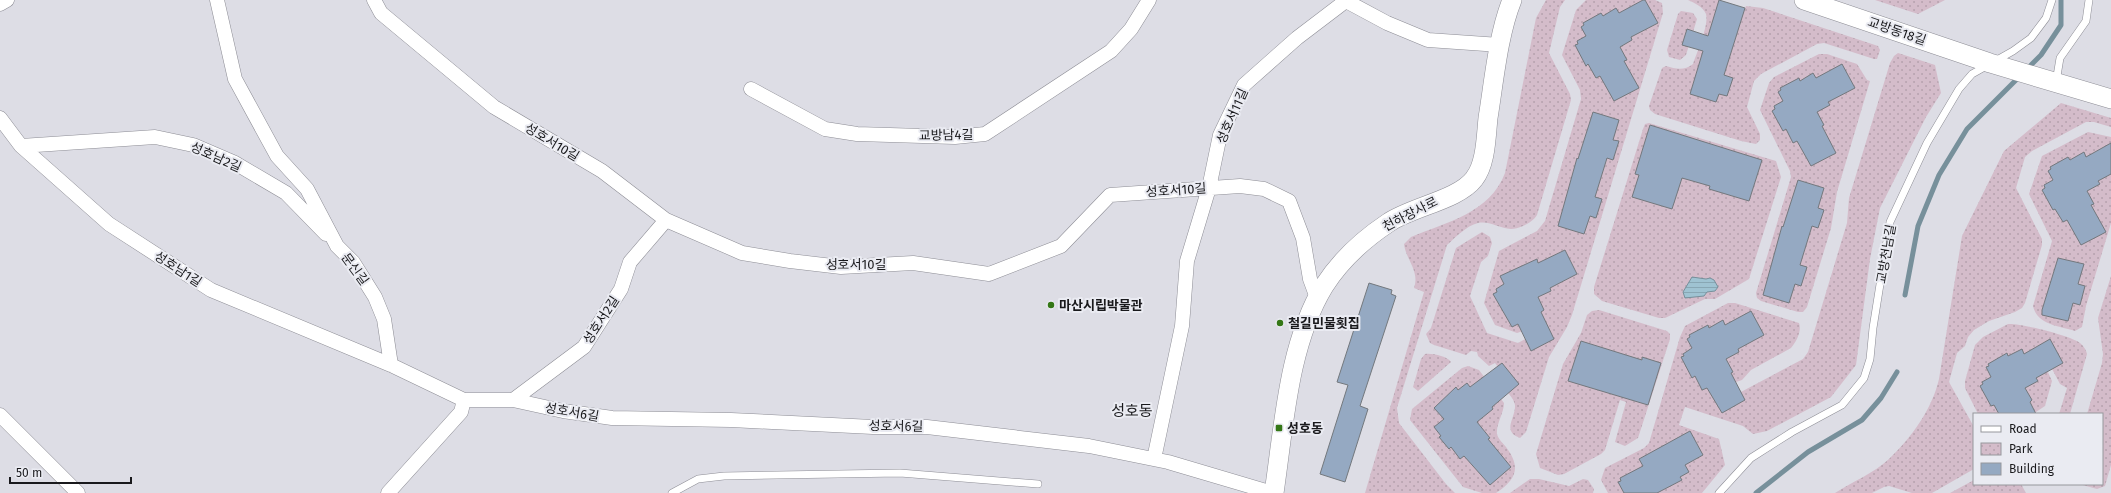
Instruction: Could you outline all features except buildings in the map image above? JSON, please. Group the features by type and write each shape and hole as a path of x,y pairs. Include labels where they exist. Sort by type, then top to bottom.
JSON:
{"main road":[{"name":"천하장사로","path":"1274,493 1295,361 1317,298 1325,285 1349,255 1378,230 1390,221 1463,189 1473,180 1479,170 1485,144 1500,45 1512,0"},
{"name":"교방동18길","path":"1804,0 1990,64 2111,99"}],"street":[{"path":"0,4 7,0"},
{"name":"문신길","path":"217,0 235,80 277,156 307,189 337,246 353,262 380,308 384,318 391,365"},
{"name":"성호서10길","path":"374,0 381,13 494,107 602,171 666,220 742,253 841,267 913,263 988,274 1061,246 1110,195 1240,186 1264,189 1289,201 1303,238 1310,279 1317,298"},
{"name":"교방남4길","path":"751,89 825,129 857,134 948,137 985,134 1111,51 1131,29 1149,0"},
{"name":"성호서11길","path":"1154,459 1182,326 1187,261 1209,188 1220,135 1244,85 1297,38 1346,0 1387,23 1428,40 1500,45"},
{"name":"성호남1길","path":"0,118 21,146 109,224 211,290 391,365"},
{"name":"성호남2길","path":"21,146 155,137 193,145 235,163 286,194 337,246"},
{"name":"성호서2길","path":"513,400 584,347 621,289 630,262 666,220"},
{"path":"391,365 464,400 513,400"},
{"path":"389,493 461,412 464,400"},
{"name":"성호서6길","path":"513,400 563,411 612,418 731,420 872,427 927,427 1097,447 1201,471 1274,493"},
{"path":"0,416 78,493"},
{"path":"389,493 404,493"}],"lane":[{"name":"교방천남길","path":"1719,493 1751,458 1792,432 1842,405 1864,378 1870,359 1873,328 1890,222 1935,128 1955,95 1972,74 2031,38 2046,18 2052,0"},
{"path":"2049,80 2060,58 2086,21 2089,0"},
{"path":"672,493 698,479 724,476 900,474 1038,484"}],"green space":[{"path":"1546,0 1565,0 1560,7 1549,53 1570,94 1571,100 1537,215 1529,223 1510,229 1490,223 1474,224 1465,229 1447,245 1397,408 1399,423 1446,484 1455,493 1365,493 1424,292 1414,288 1414,271 1404,244 1411,237 1453,221 1478,207 1489,198 1498,187 1505,173 1536,18"},
{"path":"1586,0 1655,0 1662,3 1663,13 1572,315 1567,327 1549,357 1526,432 1520,438 1511,432 1510,428 1515,405 1512,397 1502,386 1508,380 1495,363 1489,366 1478,356 1477,352 1471,351 1466,355 1434,345 1430,343 1426,334 1431,328 1456,248 1482,232 1490,237 1492,243 1488,256 1481,262 1470,296 1487,333 1518,343 1527,338 1523,331 1517,333 1495,325 1484,303 1499,251 1537,231 1545,221 1581,99 1580,90 1562,55 1576,10"},
{"path":"1688,0 1719,0 1719,5 1742,15 1746,6 1763,8 1878,46 1880,50 1877,59 1874,59 1824,43 1817,44 1761,74 1754,81 1747,107 1760,134 1760,140 1756,144 1741,141 1655,114 1650,110 1649,106 1662,68 1666,66 1680,69 1690,66 1693,64 1700,46 1706,25 1706,14 1701,7"},
{"path":"1875,0 1945,0 1918,14"},
{"path":"1681,11 1693,13 1697,19 1686,55 1680,60 1669,57 1667,50 1678,14"},
{"path":"1898,53 1935,65 1941,93 1926,117 1880,208 1870,259 1856,365 1831,397 1767,431 1753,434 1743,426 1685,407 1679,425 1719,439 1725,465 1702,493 1608,493 1601,480 1605,468 1644,448 1649,443 1680,337 1685,326 1728,303 1735,303 1799,323 1800,330 1797,340 1791,348 1751,370 1742,380 1733,383 1739,393 1803,359 1808,352 1847,223 1849,198 1890,63 1894,56"},
{"path":"1819,54 1827,54 1857,64 1867,80 1870,81 1837,192 1831,228 1807,307 1803,312 1798,312 1761,301 1757,298 1756,293 1791,177 1790,171 1760,110 1769,83 1774,77"},
{"path":"2061,103 2111,118 2111,127 2094,122 2086,122 2032,151 2025,157 2016,188 2042,239 2042,245 2025,303 2022,308 2015,312 1989,321 1974,330 1968,337 1965,346 1957,353 1949,382 1973,425 1973,470 1932,493 1912,493 1889,486 1872,493 1835,493 1870,473 1889,459 1906,441 1926,412 1936,390 1939,379 1962,236 2004,151"},
{"path":"1649,123 1776,161 1781,177 1749,279 1715,299 1705,299 1665,318 1659,318 1602,301 1594,294 1594,287 1643,129 1645,124"},
{"path":"2088,132 2111,137 2111,223 2086,306 2082,327 2075,331 2050,324 2039,317 2035,312 2033,306 2052,241 2029,194 2042,156"},
{"path":"2111,276 2111,465 2105,486 2097,489 2083,485 2103,485 2103,413 2087,413 2102,363 2103,354 2098,318"},
{"path":"1599,310 1667,331 1670,334 1670,339 1638,438 1625,446 1615,442 1626,402 1620,400 1605,450 1601,454 1564,474 1558,475 1540,468 1536,454 1563,364 1581,333 1587,315 1592,311"},
{"path":"2008,324 2014,324 2056,334 2080,343 2084,347 2087,354 2070,413 2059,413 2067,388 2060,384 2051,367 2047,370 2052,381 2045,406 2034,413 1978,413 1965,388 1965,381 1975,345 1983,337"},
{"path":"1425,354 1439,355 1451,362 1418,391 1413,387 1421,359"},
{"path":"1468,366 1479,370 1504,403 1497,434 1499,439 1511,454 1515,467 1509,483 1496,493 1482,493 1463,487 1410,420 1412,409 1462,368"},
{"path":"1530,479 1539,479 1569,486 1583,479 1588,480 1594,489 1593,493 1510,493"},
{"path":"1973,481 1973,485 2022,485 2026,493 1950,493"}],"water":[{"path":"1692,277 1706,279 1710,278 1714,280 1718,287 1715,291 1707,292 1704,296 1685,298 1683,292"}],"waterway":[{"path":"2027,69 2041,55 2061,25 2061,0"},
{"path":"1905,295 1918,226 1939,175 1967,129 2020,76"},
{"path":"1756,493 1808,452 1862,420 1881,398 1897,372"}],"place":[{"name":"마산시립박물관","path":"1051,305"},
{"name":"철길민물횟집","path":"1280,323"},
{"name":"성호동","path":"1279,428"}],"district":[{"name":"성호동","path":"1132,411"}]}
